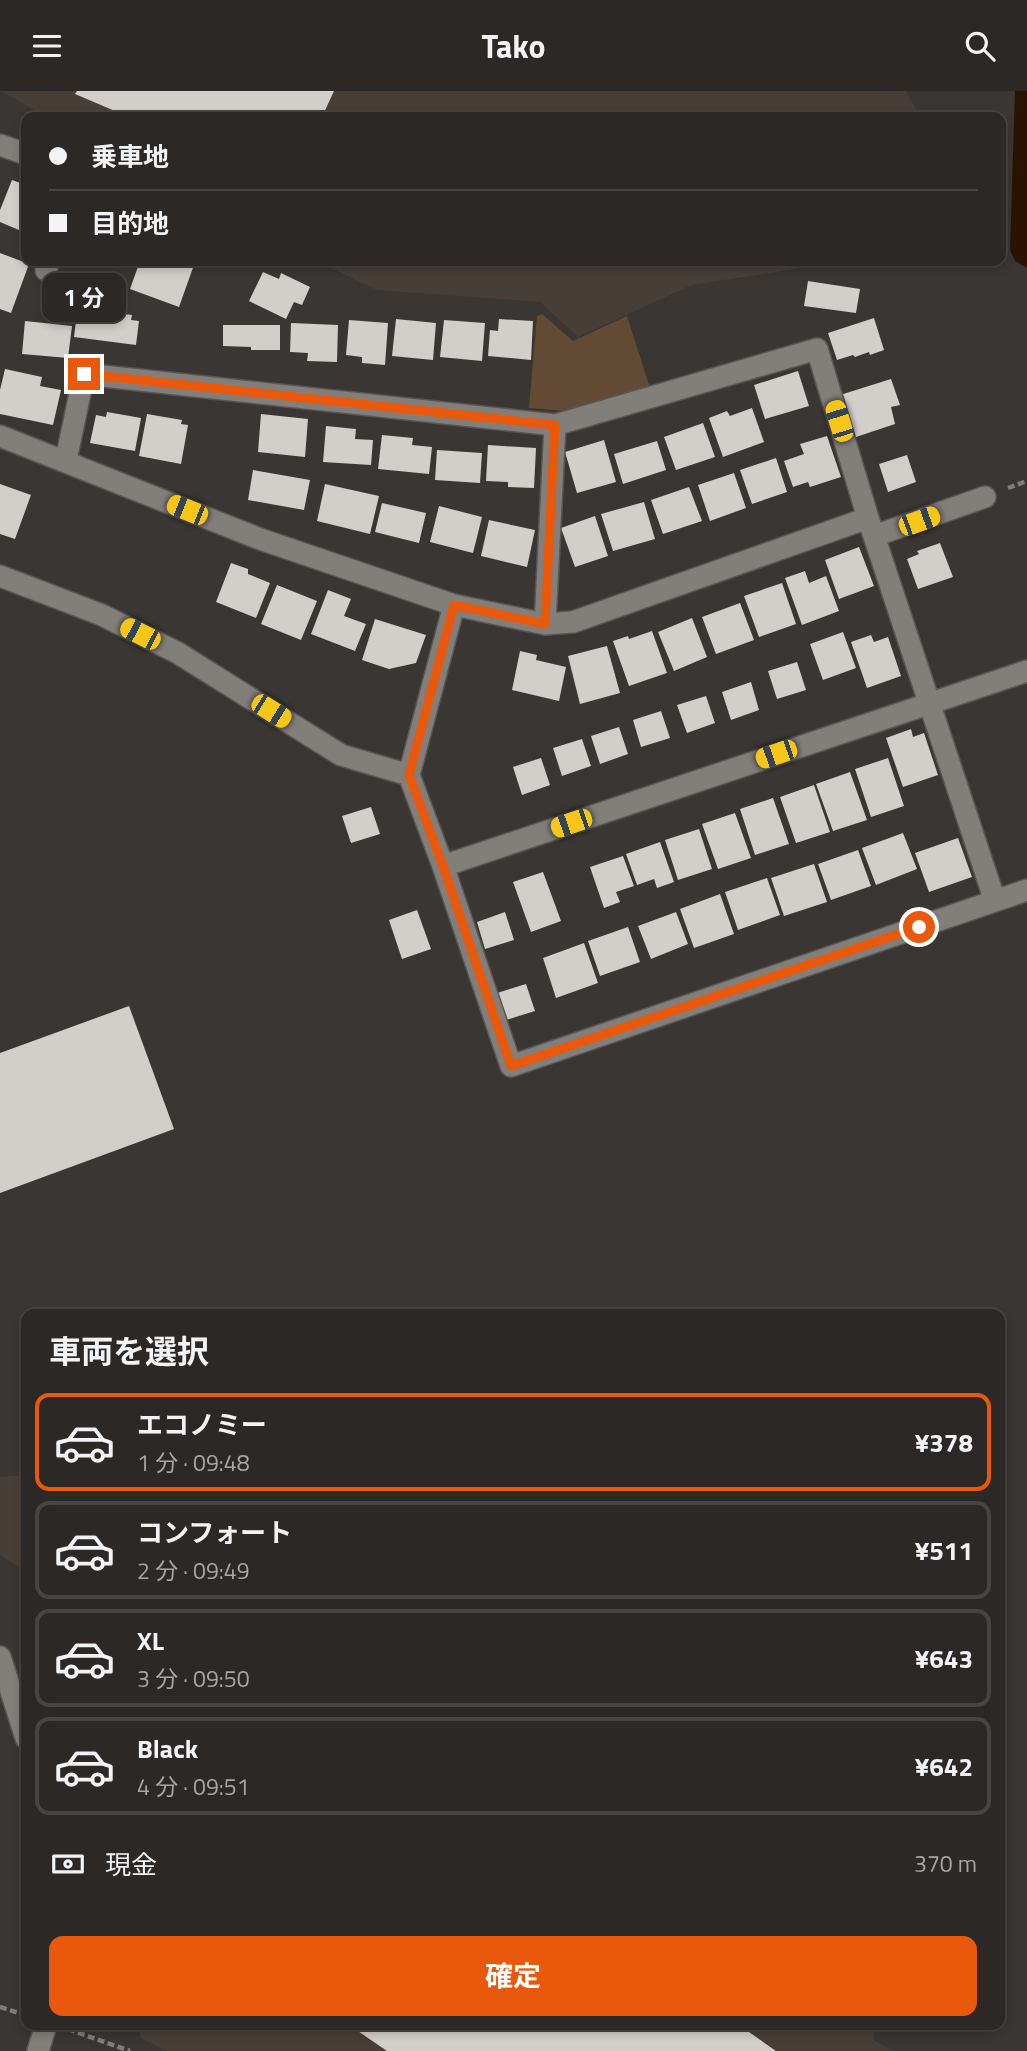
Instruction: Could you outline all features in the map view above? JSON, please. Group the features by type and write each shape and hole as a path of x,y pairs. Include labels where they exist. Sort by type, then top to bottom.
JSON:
{"street":[{"path":"0,145 21,151"},
{"path":"66,460 84,374 555,425 817,349 871,527 995,901"},
{"path":"545,624 555,425"},
{"path":"0,436 260,539 454,605 545,624 573,622 871,527 985,497"},
{"path":"0,576 102,615 178,653 341,755 409,775"},
{"path":"454,605 409,775 511,1066 1027,890"},
{"path":"443,866 1027,671"},
{"path":"0,1657 21,1722"},
{"path":"38,2051 55,2030"}],"path":[{"path":"0,2007 21,2013"},
{"path":"66,2030 130,2051"}],"shaded area":[{"path":"1,91 906,91 917,112 38,112"},
{"path":"1015,91 1027,91 1027,268 1015,261 1010,250"},
{"path":"327,266 816,266 692,285 578,337 540,302 377,290"},
{"path":"542,314 573,341 627,316 650,388 579,412 529,408 537,316"},
{"path":"21,1475 21,1569 0,1555 0,1477"},
{"path":"140,2030 875,2030 874,2040 893,2051 167,2051 140,2038"}],"building":[{"path":"77,91 334,91 324,112 117,112 75,94"},
{"path":"12,180 21,183 21,231 0,222 0,210"},
{"path":"0,253 21,261 21,266 28,266 11,313 0,309"},
{"path":"138,266 194,266 179,307 130,289"},
{"path":"263,272 279,279 281,273 310,287 302,305 294,302 286,319 249,301"},
{"path":"808,281 860,289 856,313 804,306"},
{"path":"96,310 132,315 131,320 139,321 136,345 74,337 77,313 96,315"},
{"path":"874,318 884,350 837,360 828,333"},
{"path":"396,319 436,323 433,360 392,356"},
{"path":"499,319 533,321 531,360 488,356 490,330 498,331"},
{"path":"349,320 388,323 385,365 362,363 362,357 346,355"},
{"path":"444,320 485,323 482,361 440,357"},
{"path":"25,321 72,326 68,358 22,354"},
{"path":"291,323 338,325 337,362 307,361 308,353 290,352"},
{"path":"223,325 280,325 280,350 223,346"},
{"path":"5,369 42,377 40,386 61,390 53,425 0,414 0,390"},
{"path":"798,371 809,406 765,419 754,385"},
{"path":"891,379 900,405 891,407 895,424 853,438 840,395"},
{"path":"752,408 764,442 723,457 709,418 727,411 730,416"},
{"path":"107,412 141,418 135,451 90,443 96,415 106,417"},
{"path":"147,414 182,420 181,424 188,425 181,464 139,456"},
{"path":"261,414 308,419 305,457 258,452"},
{"path":"703,423 715,457 676,470 664,437"},
{"path":"326,426 356,429 355,439 373,440 371,465 323,462"},
{"path":"382,435 413,438 412,445 432,447 429,474 378,469"},
{"path":"827,436 841,477 810,487 808,482 793,487 784,461 804,454 800,444"},
{"path":"604,440 616,482 577,493 565,452"},
{"path":"657,441 666,470 623,484 614,454"},
{"path":"488,445 536,448 534,488 508,487 508,482 486,481"},
{"path":"437,450 482,453 480,483 435,480"},
{"path":"907,455 916,482 888,492 879,464"},
{"path":"776,458 787,492 752,504 740,470"},
{"path":"253,470 310,480 304,510 248,500"},
{"path":"734,473 746,508 710,521 698,485"},
{"path":"0,484 31,495 15,539 0,534"},
{"path":"325,484 379,496 370,534 317,521"},
{"path":"689,487 702,521 663,534 651,500"},
{"path":"644,502 655,539 613,551 601,514"},
{"path":"382,503 426,513 419,543 375,532"},
{"path":"439,506 482,517 473,553 430,542"},
{"path":"595,516 608,556 575,567 561,528"},
{"path":"489,520 535,530 527,567 481,556"},
{"path":"940,543 953,577 918,589 907,559 919,554 917,551"},
{"path":"859,547 874,586 839,599 825,560"},
{"path":"231,563 248,569 248,574 270,583 256,618 216,602"},
{"path":"805,571 809,583 826,576 839,611 802,625 785,578"},
{"path":"782,583 796,624 759,637 744,596"},
{"path":"277,585 317,601 301,640 261,624"},
{"path":"328,590 351,599 344,616 366,624 355,651 311,634"},
{"path":"740,603 754,640 716,654 702,617"},
{"path":"692,618 707,657 674,671 658,632"},
{"path":"375,619 426,635 416,663 389,669 362,660"},
{"path":"652,631 667,673 629,686 613,641"},
{"path":"843,632 856,668 823,680 810,644"},
{"path":"871,635 874,642 888,637 901,676 867,688 851,642"},
{"path":"607,646 620,693 580,704 568,656"},
{"path":"520,651 537,655 536,660 566,667 559,701 512,690"},
{"path":"797,662 806,690 777,699 768,671"},
{"path":"751,682 759,710 731,720 722,692"},
{"path":"706,696 715,723 687,733 677,705"},
{"path":"661,711 670,738 641,747 633,720"},
{"path":"619,727 628,754 600,764 591,736"},
{"path":"911,729 913,737 924,733 938,775 903,787 886,738"},
{"path":"582,739 591,766 562,776 553,748"},
{"path":"541,758 550,785 522,795 513,767"},
{"path":"888,758 904,806 871,817 855,769"},
{"path":"850,772 867,820 833,831 816,784"},
{"path":"814,785 830,832 796,843 780,797"},
{"path":"773,798 789,844 755,855 740,809"},
{"path":"371,807 380,834 351,843 342,816"},
{"path":"735,813 751,858 718,869 702,824"},
{"path":"699,829 712,869 678,880 665,840"},
{"path":"903,833 917,869 876,885 862,848"},
{"path":"958,838 972,877 929,892 915,853"},
{"path":"660,842 674,882 657,888 654,879 637,885 626,854"},
{"path":"858,850 871,886 831,900 818,864"},
{"path":"623,856 634,886 616,892 620,902 604,908 590,867"},
{"path":"814,864 827,902 784,916 771,878"},
{"path":"543,872 561,921 531,932 513,882"},
{"path":"767,878 780,915 738,930 725,892"},
{"path":"720,894 734,934 694,948 680,909"},
{"path":"417,910 431,949 402,959 389,920"},
{"path":"505,912 514,940 485,949 477,922"},
{"path":"676,912 688,944 651,959 638,926"},
{"path":"628,927 640,962 600,976 588,941"},
{"path":"584,943 598,983 556,998 543,958"},
{"path":"526,984 535,1011 506,1020 497,993"},
{"path":"129,1006 174,1129 0,1193 0,1053"},
{"path":"356,2030 746,2030 776,2051 387,2051"}],"route":[{"path":"84,374 555,425 545,624 454,605 409,775 511,1066 919,927"}]}
